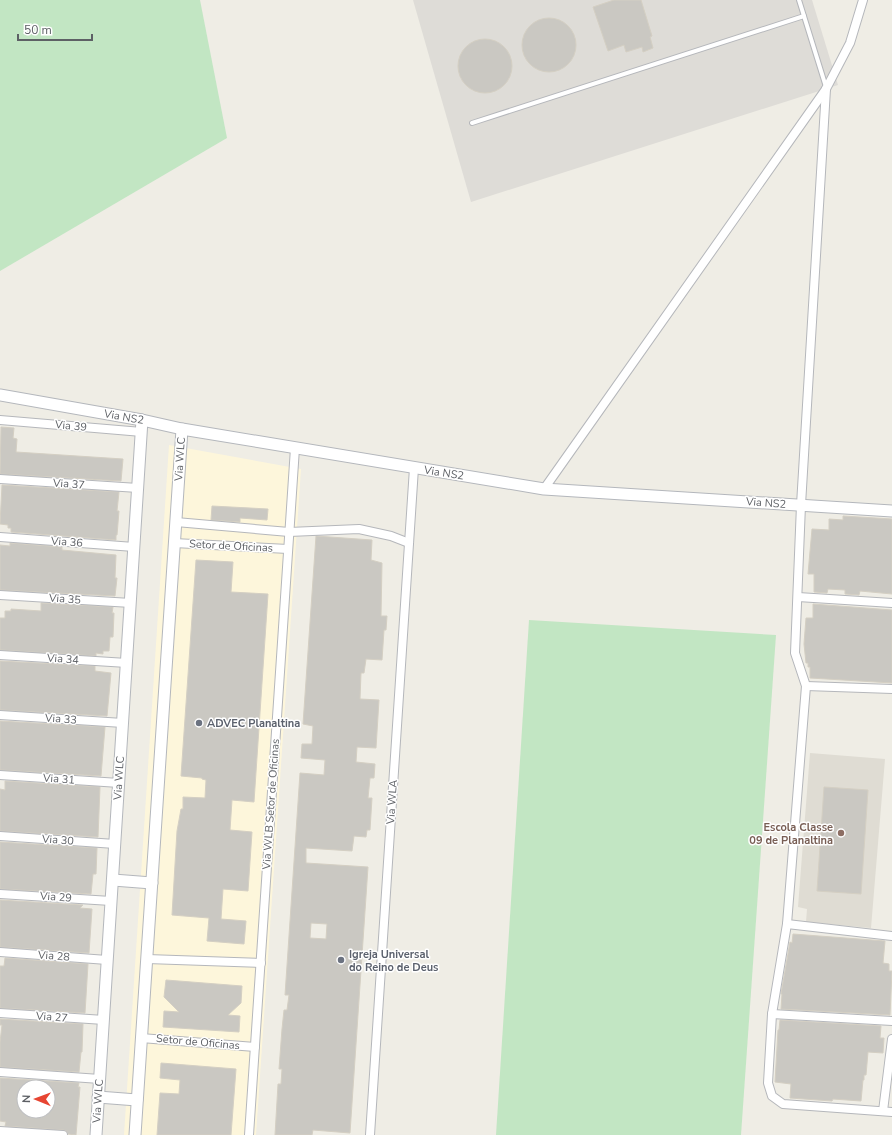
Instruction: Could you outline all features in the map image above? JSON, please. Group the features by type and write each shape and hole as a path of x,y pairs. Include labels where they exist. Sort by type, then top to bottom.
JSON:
{"street":[{"path":"544,489 826,89 850,43 863,0"},
{"path":"826,89 801,505 798,597 794,654 806,686 788,924 772,1014 768,1083 772,1096 782,1104 892,1112"},
{"name":"Via NS2","path":"0,396 142,420 182,429 544,489 892,511"},
{"name":"Via 39","path":"0,420 142,432"},
{"name":"Via WLC","path":"96,1135 142,420"},
{"name":"Via WLC","path":"135,1135 182,429"},
{"name":"Via WLB Setor de Oficinas","path":"249,1135 295,448"},
{"name":"Via WLA","path":"370,1135 414,468"},
{"name":"Via 37","path":"0,479 138,488"},
{"path":"176,522 289,532 359,528 391,536 409,543"},
{"name":"Via 36","path":"0,538 134,547"},
{"name":"Setor de Oficinas","path":"174,543 288,549"},
{"name":"Via 35","path":"0,595 131,603"},
{"path":"798,597 892,603"},
{"name":"Via 34","path":"0,655 127,663"},
{"path":"806,686 892,690"},
{"name":"Via 33","path":"0,715 123,723"},
{"name":"Via 31","path":"0,775 119,783"},
{"name":"Via 30","path":"0,836 115,844"},
{"path":"113,880 152,883"},
{"name":"Via 29","path":"0,894 111,901"},
{"path":"788,924 892,936"},
{"name":"Via 28","path":"0,952 107,960"},
{"path":"147,959 261,963"},
{"name":"Via 27","path":"0,1013 104,1020"},
{"path":"772,1014 892,1020"},
{"name":"Setor de Oficinas","path":"141,1038 255,1047"},
{"path":"883,1111 892,1039"},
{"path":"0,1072 100,1079"},
{"path":"98,1097 137,1100"},
{"path":"0,1131 63,1135"}],"lane":[{"path":"799,0 826,89"},
{"path":"472,123 804,16"}],"shaded area":[{"path":"413,0 812,0 838,85 471,202"},
{"path":"169,445 301,469 256,1135 124,1135"},
{"name":"Escola Classe 09 de Planaltina","path":"810,753 885,759 871,928 806,922 807,909 798,907"}],"green space":[{"path":"0,0 200,0 227,138 0,271"},
{"path":"529,620 776,635 741,1135 496,1135"}],"building":[{"path":"614,0 641,0 652,36 650,37 653,48 643,52 642,47 626,52 624,45 608,51 593,7"},
{"path":"549,18 559,20 568,26 574,35 576,45 574,55 568,64 559,70 549,72 539,70 530,64 524,55 522,45 524,35 530,26 539,20"},
{"path":"485,39 495,41 504,47 510,56 512,66 510,76 504,85 495,91 485,93 475,91 466,85 460,76 458,66 460,56 466,47 475,41"},
{"path":"1,427 14,428 13,438 17,439 16,452 123,459 121,481 0,474"},
{"path":"2,485 119,492 116,540 11,532 11,528 8,528 8,525 0,524"},
{"path":"212,506 268,509 267,520 240,518 240,522 211,520"},
{"path":"843,516 892,519 892,594 860,591 859,595 845,594 845,590 828,589 827,593 814,592 814,574 808,574 812,529 829,530 829,519 843,520"},
{"path":"316,536 372,540 371,560 382,563 381,616 387,616 386,630 384,630 382,660 366,659 364,673 361,673 360,699 379,700 376,748 357,747 356,762 375,764 374,778 370,778 368,798 372,798 370,830 367,830 366,837 354,836 352,851 306,848 306,863 368,867 350,1133 313,1130 312,1135 275,1135 278,1084 281,1084 282,1069 279,1069 282,1029 284,1010 287,1010 289,995 285,995 300,773 324,775 325,760 301,758 302,744 312,744 313,726 303,724","holes":["311,923 327,924 326,939 310,938"]},
{"path":"10,543 62,547 62,550 116,555 115,578 117,578 115,596 0,590 0,545 10,546"},
{"path":"196,560 233,562 231,592 268,594 254,802 232,800 230,830 252,832 248,891 223,889 221,919 246,921 244,944 207,941 209,918 172,915 177,831 181,809 183,809 183,797 205,798 206,780 202,778 181,776"},
{"path":"41,603 113,607 113,637 110,637 109,651 103,651 103,654 96,653 96,656 0,650 0,618 5,618 5,611 11,611 11,609 41,611"},
{"path":"813,604 892,610 892,683 810,678 810,667 808,667 808,663 806,663 804,644 806,618 813,618"},
{"path":"0,661 95,666 95,671 111,673 107,716 0,710"},
{"path":"0,721 105,727 101,776 0,770"},
{"path":"5,781 100,787 98,837 0,831 0,789 5,790"},
{"path":"824,787 868,790 861,894 817,891"},
{"path":"0,842 97,848 96,874 93,874 91,894 0,889"},
{"path":"0,900 83,905 80,908 92,909 89,953 0,947"},
{"path":"793,934 885,941 883,963 889,964 889,971 892,971 890,1015 781,1009 781,994 790,942 792,943"},
{"path":"5,958 88,964 85,1013 0,1008 0,966 4,966"},
{"path":"166,980 242,986 241,1003 228,1015 240,1016 239,1032 163,1027 164,1011 179,1012 164,997"},
{"path":"0,1019 83,1024 82,1052 79,1072 0,1067 2,1025 0,1025"},
{"path":"780,1020 881,1026 880,1038 884,1038 883,1053 868,1052 866,1075 864,1075 863,1080 861,1101 833,1099 832,1101 790,1098 791,1084 775,1082"},
{"path":"161,1063 236,1069 231,1135 157,1135 160,1093 179,1094 180,1080 160,1078"},
{"path":"0,1078 16,1079 16,1119 56,1119 56,1082 79,1083 78,1087 80,1087 76,1135 68,1134 63,1130 5,1126 6,1122 0,1121"}],"place":[{"name":"ADVEC Planaltina","path":"199,723"},
{"name":"Escola Classe 09 de Planaltina","path":"841,833"},
{"name":"Igreja Universal do Reino de Deus","path":"341,960"}]}
